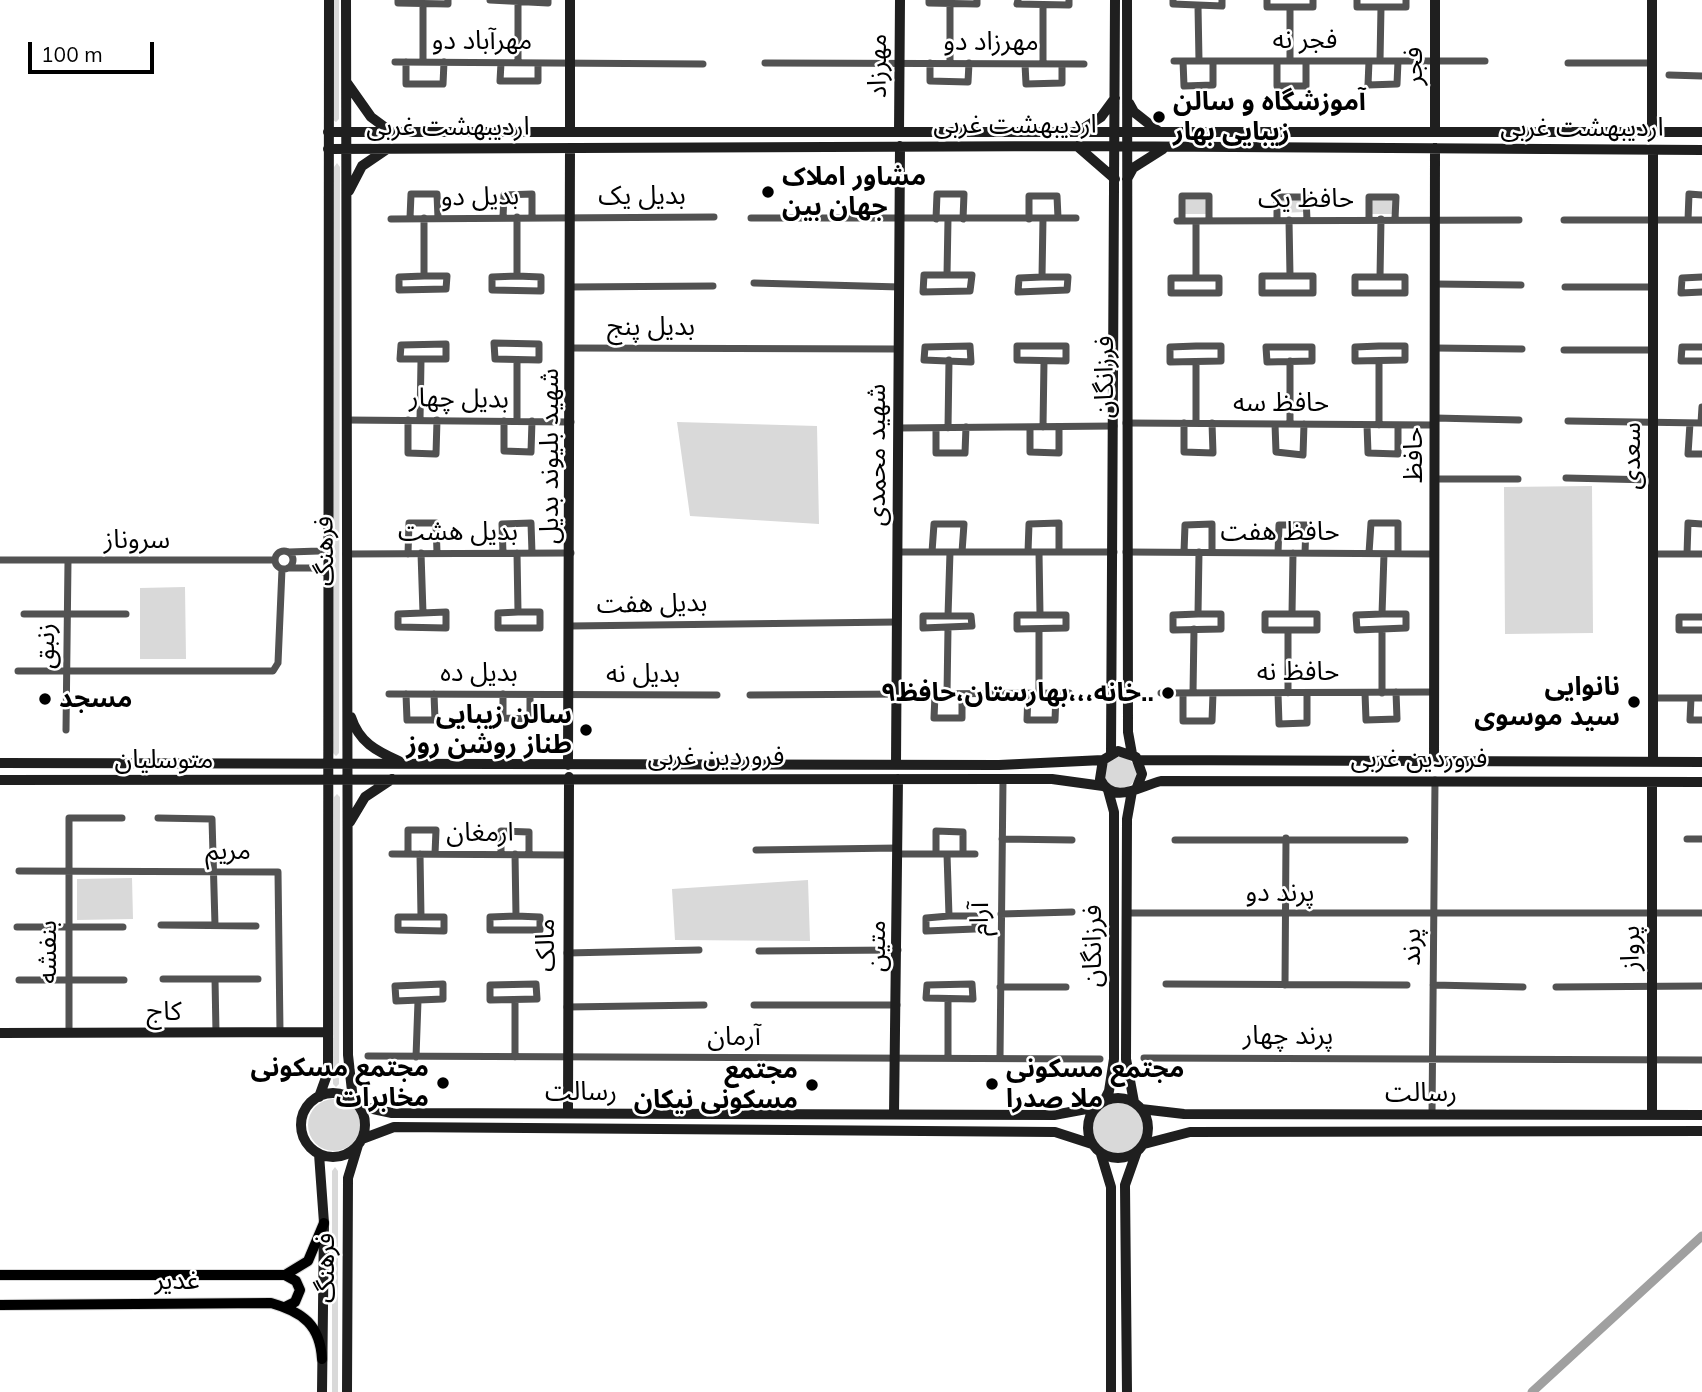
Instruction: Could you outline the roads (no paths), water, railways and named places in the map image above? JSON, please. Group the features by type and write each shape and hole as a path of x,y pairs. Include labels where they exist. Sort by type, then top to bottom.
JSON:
{"main road":[{"path":"285,1275 297,1271 308,1261 324,1223"},
{"name":"غدیر","path":"0,1275 285,1275"},
{"path":"285,1275 296,1281 300,1290 296,1302 285,1307"},
{"name":"غدیر","path":"0,1305 271,1303 299,1313 315,1328 322,1359"}],"street":[{"name":"فرهنگ","path":"319,1097 328,1072 329,0"},
{"name":"فرهنگ","path":"346,0 348,1055 356,1103"},
{"path":"398,0 398,3 423,5 448,4 448,0"},
{"path":"490,0 518,3 548,3 548,0"},
{"path":"570,0 570,130"},
{"name":"مهرزاد","path":"899,132 900,0"},
{"path":"929,0 929,3 950,4 977,4 977,0"},
{"path":"1018,0 1017,4 1044,5 1069,5 1069,0"},
{"name":"فرزانگان","path":"1107,756 1114,552 1115,0"},
{"name":"فرزانگان","path":"1127,0 1126,552 1129,733 1135,757"},
{"path":"1173,0 1173,4 1198,6 1222,6 1222,0"},
{"path":"1267,0 1267,6 1290,7 1312,7 1313,0"},
{"path":"1357,0 1357,7 1406,7 1406,0"},
{"name":"فجر","path":"1435,0 1435,131"},
{"path":"1652,0 1652,132"},
{"path":"518,3 518,63"},
{"path":"950,4 950,63"},
{"path":"423,5 423,62"},
{"path":"1043,64 1044,5"},
{"path":"1198,6 1199,61"},
{"path":"1290,7 1290,61"},
{"path":"1380,61 1381,7"},
{"name":"فجر نه","path":"1213,61 1213,85 1184,86 1179,61 1213,61 1277,61 1290,61 1306,61 1369,61 1380,61 1398,61 1435,61 1485,61"},
{"path":"1277,61 1277,86 1306,86 1306,61"},
{"path":"1369,61 1368,85 1397,85 1398,61"},
{"name":"مهرآباد دو","path":"395,62 703,65"},
{"path":"406,62 406,84 443,84 444,62"},
{"path":"501,63 500,82 538,81 538,63"},
{"name":"مهرزاد دو","path":"765,63 1084,64"},
{"path":"930,63 930,81 968,82 969,63"},
{"path":"1568,63 1652,63"},
{"path":"1025,64 1026,84 1062,83 1062,64"},
{"path":"1669,75 1702,76"},
{"path":"346,81 371,117 391,131"},
{"path":"1078,131 1101,117 1115,98"},
{"path":"1127,99 1133,112 1158,131"},
{"path":"735,131 736,147"},
{"name":"اردیبهشت غربی","path":"328,132 1702,132"},
{"name":"اردیبهشت غربی","path":"328,149 900,146 1702,149"},
{"name":"شهید محمدی","path":"896,764 900,146"},
{"path":"1077,146 1115,179"},
{"path":"1127,180 1140,162 1167,147"},
{"path":"347,197 362,166 390,148"},
{"name":"شهید بلیوند بدیل","path":"568,765 571,552 570,148"},
{"name":"حافظ","path":"1434,762 1435,148"},
{"name":"سعدی","path":"1653,150 1653,762"},
{"path":"410,218 411,194 438,194 438,218"},
{"path":"503,218 504,195 532,194 532,217"},
{"path":"936,219 937,194 964,194 963,219"},
{"path":"1688,220 1689,194 1702,195"},
{"path":"1029,219 1029,196 1057,196 1058,218"},
{"name":"حافظ یک","path":"1209,221 1209,196 1182,197 1180,221 1209,221 1277,220 1307,220 1369,219 1519,220"},
{"path":"1277,220 1277,197 1306,197 1307,220"},
{"path":"1369,219 1369,198 1396,197 1395,219"},
{"path":"517,217 517,276"},
{"name":"بدیل دو","path":"391,219 570,217"},
{"name":"بدیل یک","path":"570,217 714,217"},
{"path":"424,218 424,276"},
{"path":"751,218 1076,218"},
{"path":"1042,276 1043,218"},
{"path":"947,275 948,219"},
{"path":"1380,276 1381,219"},
{"path":"1289,220 1290,276"},
{"path":"1564,220 1702,220"},
{"path":"1196,221 1196,278"},
{"path":"924,275 947,275 972,275 970,291 923,292 924,275"},
{"path":"424,276 447,276 446,289 399,290 399,277 424,276"},
{"path":"517,276 541,276 541,291 492,290 492,277 517,276"},
{"path":"1042,276 1068,277 1067,290 1018,292 1019,278 1042,276"},
{"path":"1262,276 1290,276 1313,276 1313,293 1262,293 1262,276"},
{"path":"1380,276 1405,277 1405,293 1355,293 1355,277 1380,276"},
{"path":"1702,277 1682,278 1681,293 1702,292"},
{"path":"1171,278 1196,278 1219,278 1219,293 1171,293 1171,278"},
{"path":"754,283 900,286"},
{"path":"1435,284 1521,285"},
{"path":"570,287 713,286"},
{"path":"1565,287 1653,287"},
{"path":"494,343 539,344 539,360 517,360 495,359 494,343"},
{"path":"446,344 446,359 421,360 400,359 401,345 446,344"},
{"path":"1066,345 1066,361 1044,361 1017,360 1017,346 1066,345"},
{"path":"925,346 970,346 971,362 949,360 925,360 925,346"},
{"path":"1221,346 1221,361 1196,362 1170,362 1170,347 1221,346"},
{"path":"1405,346 1405,360 1379,361 1355,361 1355,347 1405,346"},
{"path":"1266,347 1312,347 1312,361 1290,362 1267,362 1266,347"},
{"path":"1702,347 1682,347 1681,360 1702,361"},
{"name":"بدیل پنج","path":"571,348 899,349"},
{"path":"1435,348 1522,349"},
{"path":"1564,350 1653,350"},
{"path":"420,420 421,360"},
{"path":"517,360 517,421"},
{"path":"948,428 949,360"},
{"path":"1043,427 1044,361"},
{"path":"1379,361 1379,425"},
{"path":"1196,362 1196,423"},
{"path":"1290,362 1290,424"},
{"path":"1568,421 1702,423 1702,407"},
{"name":"بدیل چهار","path":"347,420 571,422"},
{"path":"408,420 408,453 436,454 437,420"},
{"name":"حافظ سه","path":"1126,423 1398,425 1435,421 1519,420"},
{"path":"504,421 504,451 531,452 533,421"},
{"path":"1184,423 1184,452 1213,453 1212,424"},
{"path":"1690,423 1688,454 1702,454"},
{"path":"1275,424 1276,452 1303,455 1304,424"},
{"path":"1367,425 1368,453 1398,454 1398,425"},
{"path":"1030,427 1030,452 1059,453 1059,426"},
{"path":"898,428 1114,426"},
{"path":"936,428 936,453 965,453 966,427"},
{"path":"1566,478 1653,480"},
{"path":"1435,479 1518,479"},
{"path":"408,554 409,523 436,523 438,553"},
{"path":"503,553 502,524 531,523 531,553"},
{"path":"1028,552 1029,524 1059,523 1059,552"},
{"path":"1370,554 1370,523 1398,523 1398,554"},
{"path":"1687,554 1688,523 1702,524"},
{"path":"932,552 934,524 964,524 962,552"},
{"path":"1184,552 1185,524 1213,524 1212,552"},
{"path":"1278,553 1279,525 1306,525 1305,553"},
{"path":"328,545 318,551 280,551 274,560 285,569 312,568 328,574"},
{"path":"19,671 273,671 278,663 285,569 293,561 289,552"},
{"name":"بدیل هشت","path":"346,554 571,552"},
{"path":"898,552 1114,552"},
{"path":"948,616 950,552"},
{"path":"1040,552 1040,615"},
{"name":"حافظ هفت","path":"1126,552 1435,554"},
{"path":"1198,614 1199,552"},
{"path":"517,553 518,612"},
{"path":"1292,614 1293,553"},
{"path":"421,554 423,613"},
{"path":"1382,614 1384,554"},
{"path":"1653,554 1702,554"},
{"name":"سروناز","path":"0,560 274,560"},
{"name":"زنبق","path":"66,730 68,561"},
{"path":"446,612 446,628 398,628 398,614 423,613 446,612"},
{"path":"518,612 540,612 540,628 498,628 498,613 518,612"},
{"path":"24,614 126,614"},
{"path":"1198,614 1221,614 1222,629 1173,630 1172,615 1198,614"},
{"path":"1265,614 1292,614 1318,614 1317,630 1265,630 1265,614"},
{"path":"1382,614 1406,614 1406,628 1357,630 1356,615 1382,614"},
{"path":"1017,615 1040,615 1067,616 1066,629 1016,627 1017,615"},
{"path":"923,616 948,616 972,617 971,628 922,627 923,616"},
{"path":"1702,617 1679,617 1679,630 1702,630"},
{"name":"بدیل هفت","path":"570,626 897,622"},
{"path":"947,694 948,628"},
{"path":"1039,629 1039,694"},
{"path":"1193,693 1194,629"},
{"path":"1288,629 1288,693"},
{"path":"1382,629 1382,692"},
{"path":"1365,692 1366,720 1397,719 1396,692"},
{"name":"حافظ نه","path":"1161,693 1434,692"},
{"path":"1183,693 1183,721 1212,721 1213,693"},
{"path":"1278,693 1279,724 1307,723 1307,693"},
{"name":"بدیل ده","path":"389,694 569,695"},
{"path":"406,694 407,720 435,720 434,694"},
{"path":"503,694 503,718 530,719 530,695"},
{"path":"934,695 934,718 962,718 962,694"},
{"path":"1028,694 1027,720 1055,720 1056,694"},
{"path":"750,695 1069,694"},
{"name":"بدیل نه","path":"569,695 717,695"},
{"path":"1653,698 1702,698"},
{"path":"1691,698 1690,720 1702,720"},
{"path":"348,709 356,732 366,743 403,763"},
{"path":"1107,756 1135,757 1142,774 1134,789 1120,794 1105,788 1099,773 1107,756"},
{"name":"فروردین غربی","path":"328,762 999,765 1107,756"},
{"name":"فروردین غربی","path":"1135,757 1434,762 1702,762"},
{"name":"متوسلیان","path":"0,763 328,762"},
{"path":"200,764 202,781"},
{"name":"مالک","path":"568,1113 569,777"},
{"name":"فروردین غربی","path":"328,779 1052,779 1105,788"},
{"name":"متوسلیان","path":"0,780 328,779"},
{"path":"347,829 355,810 365,797 393,779"},
{"name":"متین","path":"894,1114 898,1005 898,779"},
{"name":"آرام","path":"1000,1058 1003,779"},
{"name":"پرند","path":"1432,1114 1435,780"},
{"name":"فروردین غربی","path":"1134,789 1174,781 1702,782"},
{"name":"پرواز","path":"1652,782 1652,1114"},
{"name":"فرزانگان","path":"1100,1104 1109,1091 1114,1059 1114,812 1105,788"},
{"name":"فرزانگان","path":"1134,789 1128,819 1126,1059 1137,1105"},
{"name":"بنفشه","path":"69,1033 69,818 122,818"},
{"path":"159,818 212,819 215,925 161,925 256,926"},
{"path":"408,854 408,830 436,830 435,854"},
{"path":"501,854 501,831 529,832 528,854"},
{"path":"936,854 936,831 963,832 963,854"},
{"path":"1285,985 1286,838"},
{"path":"1002,839 1072,840"},
{"path":"1175,840 1405,839"},
{"path":"1687,839 1702,839"},
{"path":"756,850 975,854"},
{"name":"ارمغان","path":"392,854 568,855"},
{"path":"420,854 421,917"},
{"path":"515,854 516,916"},
{"path":"947,854 949,916"},
{"name":"مریم","path":"19,872 278,872 281,1032"},
{"path":"1001,914 1072,912"},
{"name":"پرند دو","path":"1126,913 1702,913"},
{"path":"516,916 540,917 540,930 489,930 490,917 516,916"},
{"path":"949,916 975,916 975,929 926,931 926,918 949,916"},
{"path":"398,917 421,917 444,918 444,931 398,930 398,917"},
{"path":"17,927 123,927"},
{"path":"567,953 699,950"},
{"path":"759,951 898,950"},
{"path":"19,981 124,979"},
{"path":"163,979 258,979"},
{"path":"215,979 216,1033"},
{"path":"443,984 443,999 418,1001 396,1001 396,986 443,984"},
{"path":"536,984 537,999 514,1000 490,1000 489,985 536,984"},
{"path":"972,984 973,999 948,999 926,998 927,985 972,984"},
{"path":"1166,984 1407,985"},
{"path":"1433,985 1523,986"},
{"path":"1556,987 1702,986"},
{"path":"1000,987 1066,987"},
{"path":"948,999 948,1058"},
{"path":"514,1000 515,1057"},
{"path":"416,1057 418,1001"},
{"path":"567,1007 704,1005"},
{"path":"754,1005 898,1005"},
{"name":"کاج","path":"0,1033 327,1032"},
{"name":"آرمان","path":"368,1056 1100,1059"},
{"name":"پرند چهار","path":"1144,1058 1702,1060"},
{"path":"333,1093 356,1103 365,1125 360,1142 340,1156 319,1154 308,1145 301,1125 308,1105 319,1097 333,1093"},
{"path":"1111,1392 1111,1187 1101,1154 1092,1144 1088,1122 1100,1104 1124,1099 1137,1105 1148,1126 1125,1185 1127,1392"},
{"name":"رسالت","path":"356,1103 392,1112 1054,1115 1100,1104"},
{"name":"رسالت","path":"1137,1105 1184,1114 1702,1115"},
{"name":"رسالت","path":"360,1142 394,1127 1055,1132 1092,1144"},
{"name":"رسالت","path":"1140,1148 1190,1132 1702,1130"},
{"name":"فرهنگ","path":"347,1392 348,1178 360,1142"},
{"path":"1101,1154 1123,1158 1140,1148"},
{"name":"فرهنگ","path":"319,1154 324,1223 322,1392"}],"waterway":[{"path":"1532,1392 1702,1236"}],"place":[{"name":"آموزشگاه و سالن زیبایی بهار","path":"1159,117"},
{"name":"مشاور املاک جهان بین","path":"768,192"},
{"name":"خانه،،،بهارستان،حافظ۹..","path":"1168,693"},
{"name":"مسجد","path":"45,699"},
{"name":"نانوایی سید موسوی","path":"1634,702"},
{"name":"سالن زیبایی طناز روشن روز","path":"586,730"},
{"name":"مجتمع مسکونی مخابرات","path":"443,1083"},
{"name":"مجتمع مسکونی ملا صدرا","path":"992,1084"},
{"name":"مجتمع مسکونی نیکان","path":"812,1085"}]}
